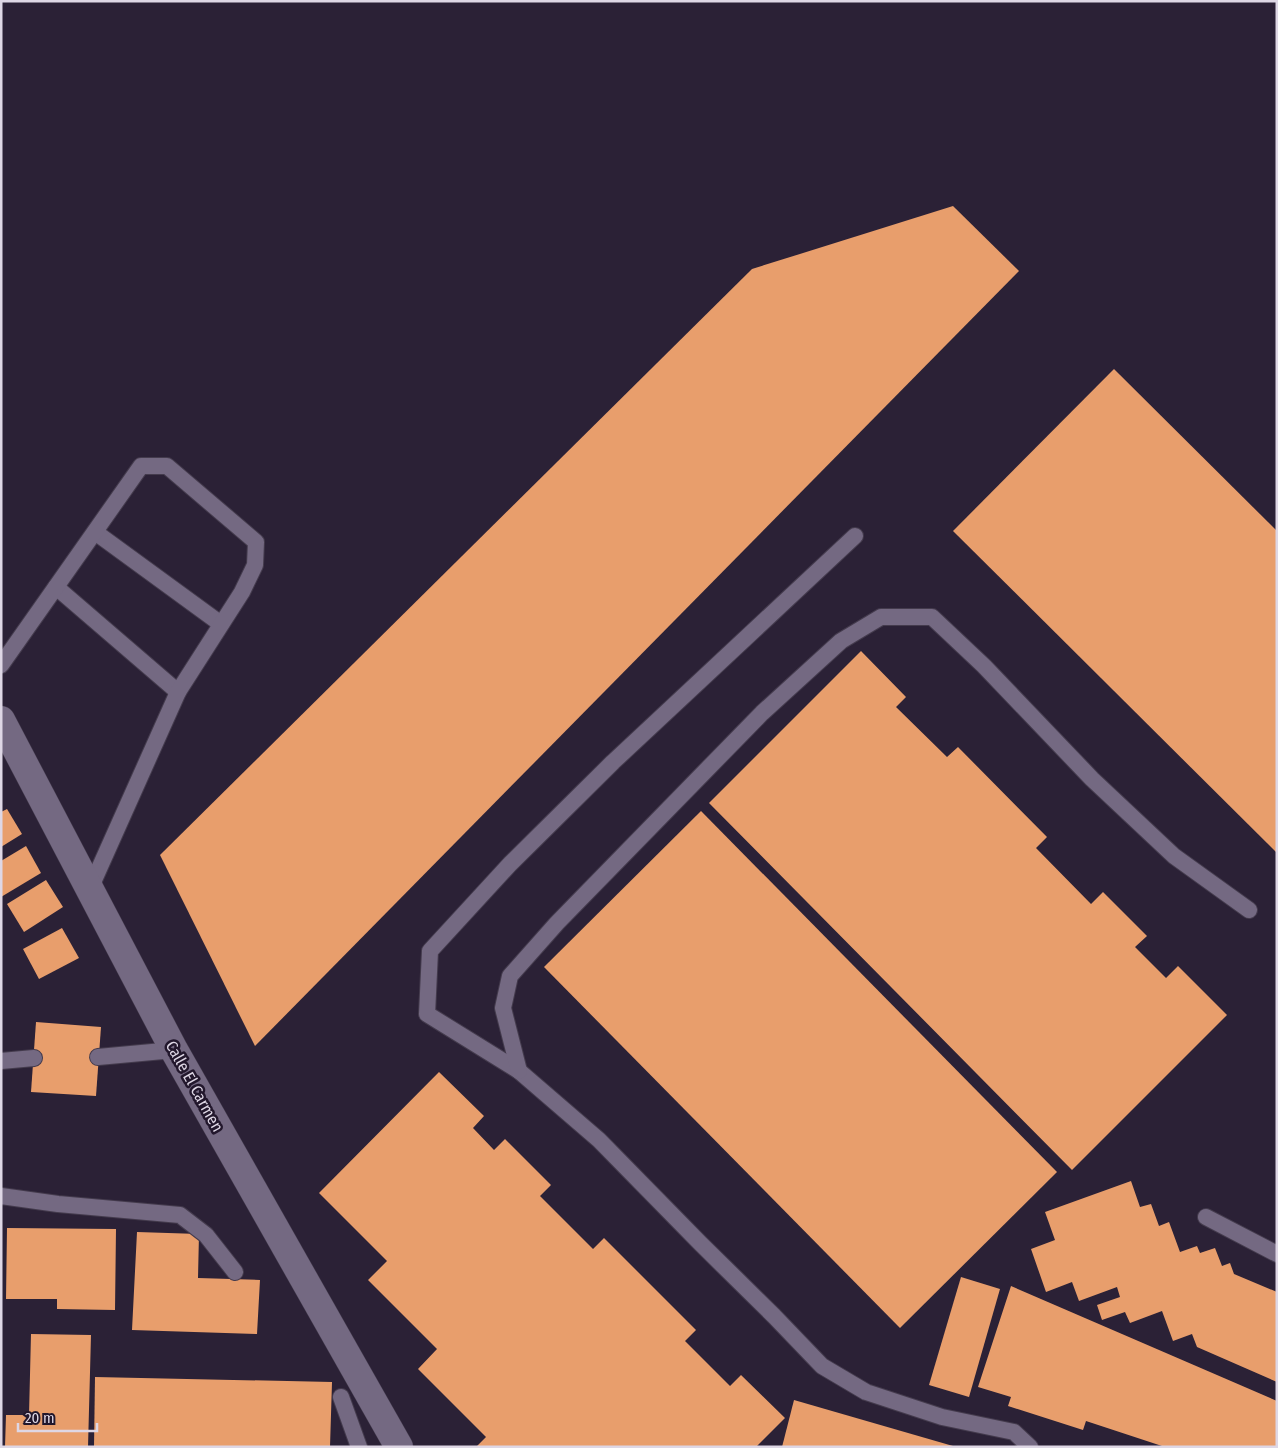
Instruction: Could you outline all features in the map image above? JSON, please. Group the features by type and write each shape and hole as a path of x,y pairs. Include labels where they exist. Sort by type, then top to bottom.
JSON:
{"street":[{"name":"Calle El Carmen","path":"1,720 174,1050 399,1447"}],"lane":[{"path":"1,664 141,466 167,466 256,542 256,565 242,592 178,692 90,889"},
{"path":"95,532 221,624"},
{"path":"855,536 613,762 510,864 430,951 427,1014 519,1071 599,1140 822,1366 866,1392 942,1418 1014,1432 1030,1447"},
{"path":"56,587 178,692"},
{"path":"519,1071 503,1008 510,976 557,923 762,713 841,641 881,617 932,617 984,666 1092,779 1174,856 1248,910"},
{"path":"98,1058 174,1050"},
{"path":"1,1062 34,1058"},
{"path":"1,1196 58,1204 180,1215 206,1234 235,1272"},
{"path":"1206,1217 1277,1254"},
{"path":"341,1397 359,1447"}],"building":[{"path":"953,206 1019,271 255,1046 160,855 752,269"},
{"path":"1114,369 1277,531 1277,853 953,531"},
{"path":"861,651 906,697 896,707 947,757 958,747 1047,837 1036,848 1091,904 1103,892 1147,936 1135,947 1166,978 1178,966 1227,1015 1072,1170 709,803"},
{"path":"7,809 22,834 1,847 1,812"},
{"path":"701,811 1057,1172 900,1328 544,967"},
{"path":"26,846 41,873 1,897 1,861"},
{"path":"46,880 63,907 24,932 7,904"},
{"path":"62,928 79,958 39,979 23,949"},
{"path":"36,1022 101,1027 96,1096 31,1092"},
{"path":"439,1072 484,1116 473,1128 494,1150 505,1139 551,1185 540,1196 593,1249 604,1238 696,1330 685,1341 730,1386 741,1375 785,1418 756,1447 476,1447 486,1437 418,1369 437,1349 368,1280 387,1261 319,1193"},
{"path":"1131,1181 1140,1207 1151,1204 1159,1226 1169,1222 1180,1252 1197,1246 1200,1253 1215,1248 1222,1266 1230,1263 1234,1274 1277,1292 1277,1382 1197,1347 1192,1334 1173,1341 1162,1311 1130,1323 1125,1312 1102,1320 1097,1305 1120,1297 1117,1287 1079,1301 1072,1282 1046,1292 1031,1249 1055,1240 1045,1212"},
{"path":"7,1228 116,1229 115,1310 57,1309 57,1299 6,1299"},
{"path":"137,1232 199,1234 198,1278 260,1280 257,1334 132,1330"},
{"path":"961,1277 1000,1289 969,1397 929,1385"},
{"path":"1011,1286 1277,1401 1277,1447 1165,1447 1086,1421 1083,1430 1008,1406 1011,1397 978,1387"},
{"path":"31,1334 91,1335 88,1447 5,1447 6,1415 29,1415"},
{"path":"95,1377 332,1382 330,1447 94,1447"},
{"path":"794,1400 953,1446 953,1447 782,1447"}]}
